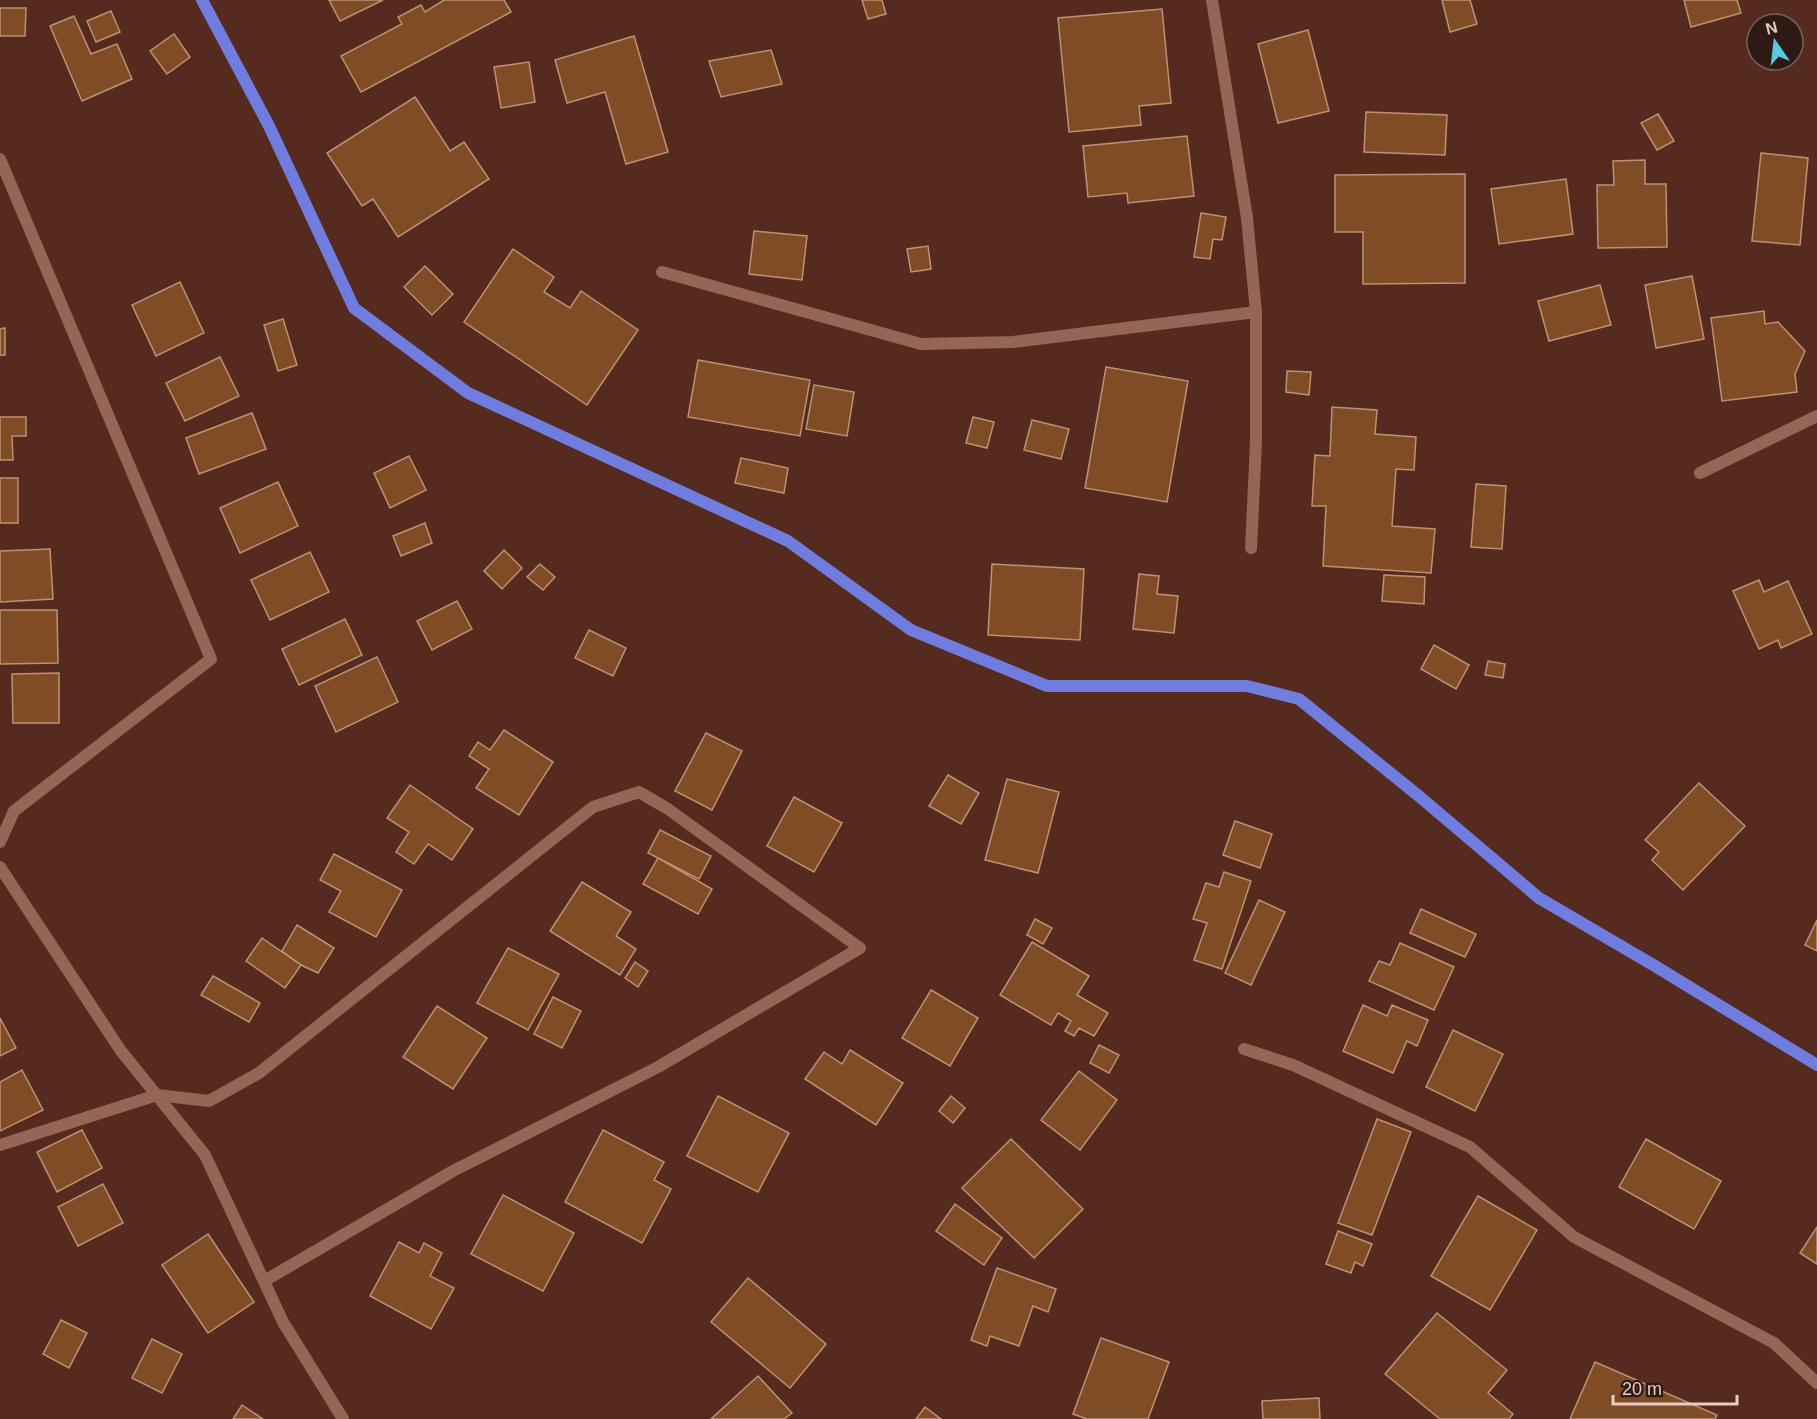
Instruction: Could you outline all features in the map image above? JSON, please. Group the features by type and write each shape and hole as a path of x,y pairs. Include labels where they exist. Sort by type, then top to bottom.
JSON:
{"street":[{"path":"1212,0 1245,206 1256,312 1256,442 1251,548"},
{"path":"0,159 211,658 14,811 0,842"},
{"path":"662,272 921,344 1013,342 1256,312"},
{"path":"1700,473 1817,416"},
{"path":"0,1145 157,1095 209,1101 259,1073 593,807 639,792 668,809 860,948 658,1067 453,1171 264,1281"},
{"path":"0,867 121,1051 205,1155 283,1322 343,1419"},
{"path":"1244,1049 1293,1065 1470,1146 1575,1237 1774,1343 1817,1383"}],"building":[{"path":"329,0 383,0 340,21"},
{"path":"444,0 504,0 511,12 361,92 341,56 402,24 398,17 421,5 425,12"},
{"path":"862,0 882,0 886,14 868,19"},
{"path":"1442,0 1470,0 1477,24 1450,32"},
{"path":"1684,0 1737,0 1741,13 1691,27"},
{"path":"0,8 26,8 25,36 0,36"},
{"path":"1162,9 1171,103 1139,106 1141,125 1069,132 1058,18"},
{"path":"111,11 120,32 96,42 87,21"},
{"path":"74,16 91,54 117,44 132,79 82,101 50,26"},
{"path":"1308,30 1329,111 1278,123 1258,44"},
{"path":"174,34 190,57 167,74 150,51"},
{"path":"634,36 668,152 626,164 605,92 567,103 555,60"},
{"path":"771,50 782,84 721,97 709,61"},
{"path":"529,62 535,102 501,108 494,67"},
{"path":"415,97 450,151 464,142 489,179 398,237 373,199 362,206 327,153"},
{"path":"1366,112 1447,115 1445,155 1364,152"},
{"path":"1658,114 1674,141 1657,150 1641,123"},
{"path":"1187,136 1194,196 1128,203 1127,193 1088,197 1083,146"},
{"path":"1761,153 1808,158 1800,245 1752,241"},
{"path":"1645,160 1645,184 1666,184 1667,247 1598,248 1597,185 1614,185 1613,161"},
{"path":"1465,174 1465,283 1363,284 1363,232 1335,232 1335,175"},
{"path":"1566,179 1573,234 1499,244 1491,189"},
{"path":"1201,213 1226,217 1222,240 1213,239 1210,259 1194,257"},
{"path":"754,231 807,236 802,280 749,274"},
{"path":"928,246 931,269 911,272 907,249"},
{"path":"513,249 554,277 544,292 570,308 581,291 638,330 587,405 464,322"},
{"path":"425,266 453,294 432,315 404,287"},
{"path":"1692,276 1704,339 1656,348 1645,285"},
{"path":"180,282 204,333 156,356 132,305"},
{"path":"1600,285 1611,325 1549,341 1538,301"},
{"path":"1764,311 1765,324 1778,322 1805,351 1795,374 1797,392 1722,401 1711,318"},
{"path":"283,319 297,365 278,371 264,325"},
{"path":"5,328 5,355 0,355 0,329"},
{"path":"220,357 239,396 185,421 166,383"},
{"path":"698,360 810,380 800,436 688,417"},
{"path":"1106,367 1188,381 1167,502 1085,488"},
{"path":"1287,371 1311,372 1309,395 1286,392"},
{"path":"814,385 854,392 847,436 806,429"},
{"path":"1332,407 1377,410 1375,434 1416,437 1414,470 1396,469 1392,526 1435,529 1431,573 1323,566 1326,506 1312,506 1315,455 1330,456"},
{"path":"252,413 266,449 199,474 186,438"},
{"path":"0,417 26,417 26,436 12,436 13,460 0,460"},
{"path":"973,417 994,422 987,448 966,443"},
{"path":"1032,420 1069,429 1061,459 1024,450"},
{"path":"409,456 426,490 390,508 374,473"},
{"path":"741,458 788,468 784,493 735,483"},
{"path":"0,478 18,478 18,523 0,523"},
{"path":"278,482 298,526 240,553 220,508"},
{"path":"1476,484 1506,486 1502,549 1471,547"},
{"path":"425,523 432,543 401,556 393,536"},
{"path":"50,549 53,599 0,602 0,551"},
{"path":"504,550 522,568 502,589 484,571"},
{"path":"310,552 329,592 270,620 251,580"},
{"path":"540,564 555,577 543,590 527,577"},
{"path":"992,564 1084,569 1080,640 988,635"},
{"path":"1139,574 1159,576 1157,594 1178,596 1174,633 1133,629"},
{"path":"1384,575 1425,577 1424,604 1382,601"},
{"path":"1759,580 1764,592 1788,581 1812,634 1781,648 1778,640 1759,649 1733,591"},
{"path":"457,601 472,629 432,650 417,621"},
{"path":"0,610 57,610 58,663 0,664"},
{"path":"345,619 362,655 299,685 282,649"},
{"path":"589,630 626,648 613,676 575,658"},
{"path":"1434,645 1469,665 1456,689 1421,669"},
{"path":"377,657 398,702 336,732 315,686"},
{"path":"1488,661 1505,664 1503,678 1485,675"},
{"path":"59,673 59,723 13,723 12,674"},
{"path":"504,730 553,762 519,815 476,788 489,769 469,756 478,742 490,750"},
{"path":"706,733 742,751 712,810 675,791"},
{"path":"948,775 979,793 961,824 929,806"},
{"path":"1007,779 1059,792 1038,873 985,860"},
{"path":"1699,783 1745,826 1683,890 1652,860 1659,852 1645,840"},
{"path":"410,785 473,829 452,860 428,844 414,864 396,852 409,832 387,818"},
{"path":"794,797 842,823 814,872 767,846"},
{"path":"1235,821 1272,834 1260,868 1223,855"},
{"path":"660,830 711,856 699,879 648,853"},
{"path":"334,854 402,890 376,937 329,912 341,891 320,880"},
{"path":"658,858 712,889 698,914 643,884"},
{"path":"1224,872 1251,881 1222,969 1194,960 1207,923 1193,919 1206,883 1219,887"},
{"path":"582,882 631,912 616,936 636,949 620,975 550,931"},
{"path":"1259,900 1285,912 1251,985 1225,973"},
{"path":"1421,909 1476,934 1465,957 1410,933"},
{"path":"1035,919 1052,928 1043,944 1027,935"},
{"path":"1817,920 1817,951 1805,945"},
{"path":"297,925 334,948 318,973 301,965 282,951"},
{"path":"262,938 301,965 285,988 246,961"},
{"path":"1032,942 1089,976 1077,995 1108,1013 1094,1036 1079,1028 1074,1036 1065,1031 1071,1021 1058,1013 1051,1025 1000,995"},
{"path":"1400,943 1454,967 1434,1010 1369,981 1379,961 1390,965"},
{"path":"508,948 559,974 528,1030 477,1003"},
{"path":"635,962 648,971 638,987 625,978"},
{"path":"213,976 260,1003 249,1022 201,995"},
{"path":"931,990 978,1018 950,1066 902,1038"},
{"path":"553,997 581,1011 562,1048 534,1034"},
{"path":"1363,1005 1387,1016 1392,1005 1428,1020 1417,1046 1407,1041 1393,1073 1343,1051"},
{"path":"437,1006 487,1038 453,1089 403,1057"},
{"path":"0,1018 16,1048 0,1056"},
{"path":"1453,1030 1503,1054 1475,1111 1426,1087"},
{"path":"1099,1045 1119,1055 1109,1073 1090,1063"},
{"path":"850,1050 903,1083 876,1125 805,1079 824,1052 842,1064"},
{"path":"22,1070 43,1110 0,1131 0,1082"},
{"path":"1079,1071 1117,1100 1080,1150 1041,1120"},
{"path":"718,1096 789,1133 758,1192 687,1156"},
{"path":"951,1096 965,1108 953,1123 939,1111"},
{"path":"1377,1119 1411,1132 1372,1235 1338,1223"},
{"path":"82,1130 102,1168 57,1192 37,1152"},
{"path":"603,1130 664,1162 654,1180 671,1189 642,1243 565,1202"},
{"path":"1011,1139 1083,1209 1034,1258 962,1188"},
{"path":"1646,1139 1721,1181 1694,1229 1619,1187"},
{"path":"103,1184 123,1223 78,1246 58,1207"},
{"path":"503,1195 574,1233 543,1291 471,1254"},
{"path":"1478,1196 1537,1230 1490,1310 1431,1276"},
{"path":"955,1204 1002,1238 984,1265 936,1231"},
{"path":"1817,1227 1817,1264 1800,1253"},
{"path":"1338,1231 1372,1244 1363,1266 1355,1262 1351,1273 1326,1264"},
{"path":"208,1234 254,1302 208,1333 162,1265"},
{"path":"399,1242 419,1253 424,1243 442,1253 430,1276 454,1288 431,1329 370,1296"},
{"path":"997,1268 1056,1289 1048,1312 1033,1306 1019,1346 990,1336 987,1346 971,1340"},
{"path":"748,1278 826,1344 790,1388 711,1322"},
{"path":"1437,1313 1507,1370 1488,1393 1513,1414 1509,1419 1440,1419 1385,1374"},
{"path":"61,1320 87,1333 69,1368 43,1354"},
{"path":"1101,1338 1169,1362 1148,1419 1087,1419 1073,1414"},
{"path":"152,1339 182,1354 162,1393 132,1378"},
{"path":"1595,1362 1717,1415 1715,1419 1570,1419"},
{"path":"758,1376 792,1413 784,1419 711,1419"},
{"path":"1319,1398 1320,1419 1263,1419 1262,1401"},
{"path":"242,1405 263,1419 233,1419"},
{"path":"925,1407 941,1419 916,1419"}],"waterway":[{"path":"202,0 269,126 354,308 468,393 788,541 911,630 1047,686 1247,686 1299,699 1539,898 1817,1065"}]}
